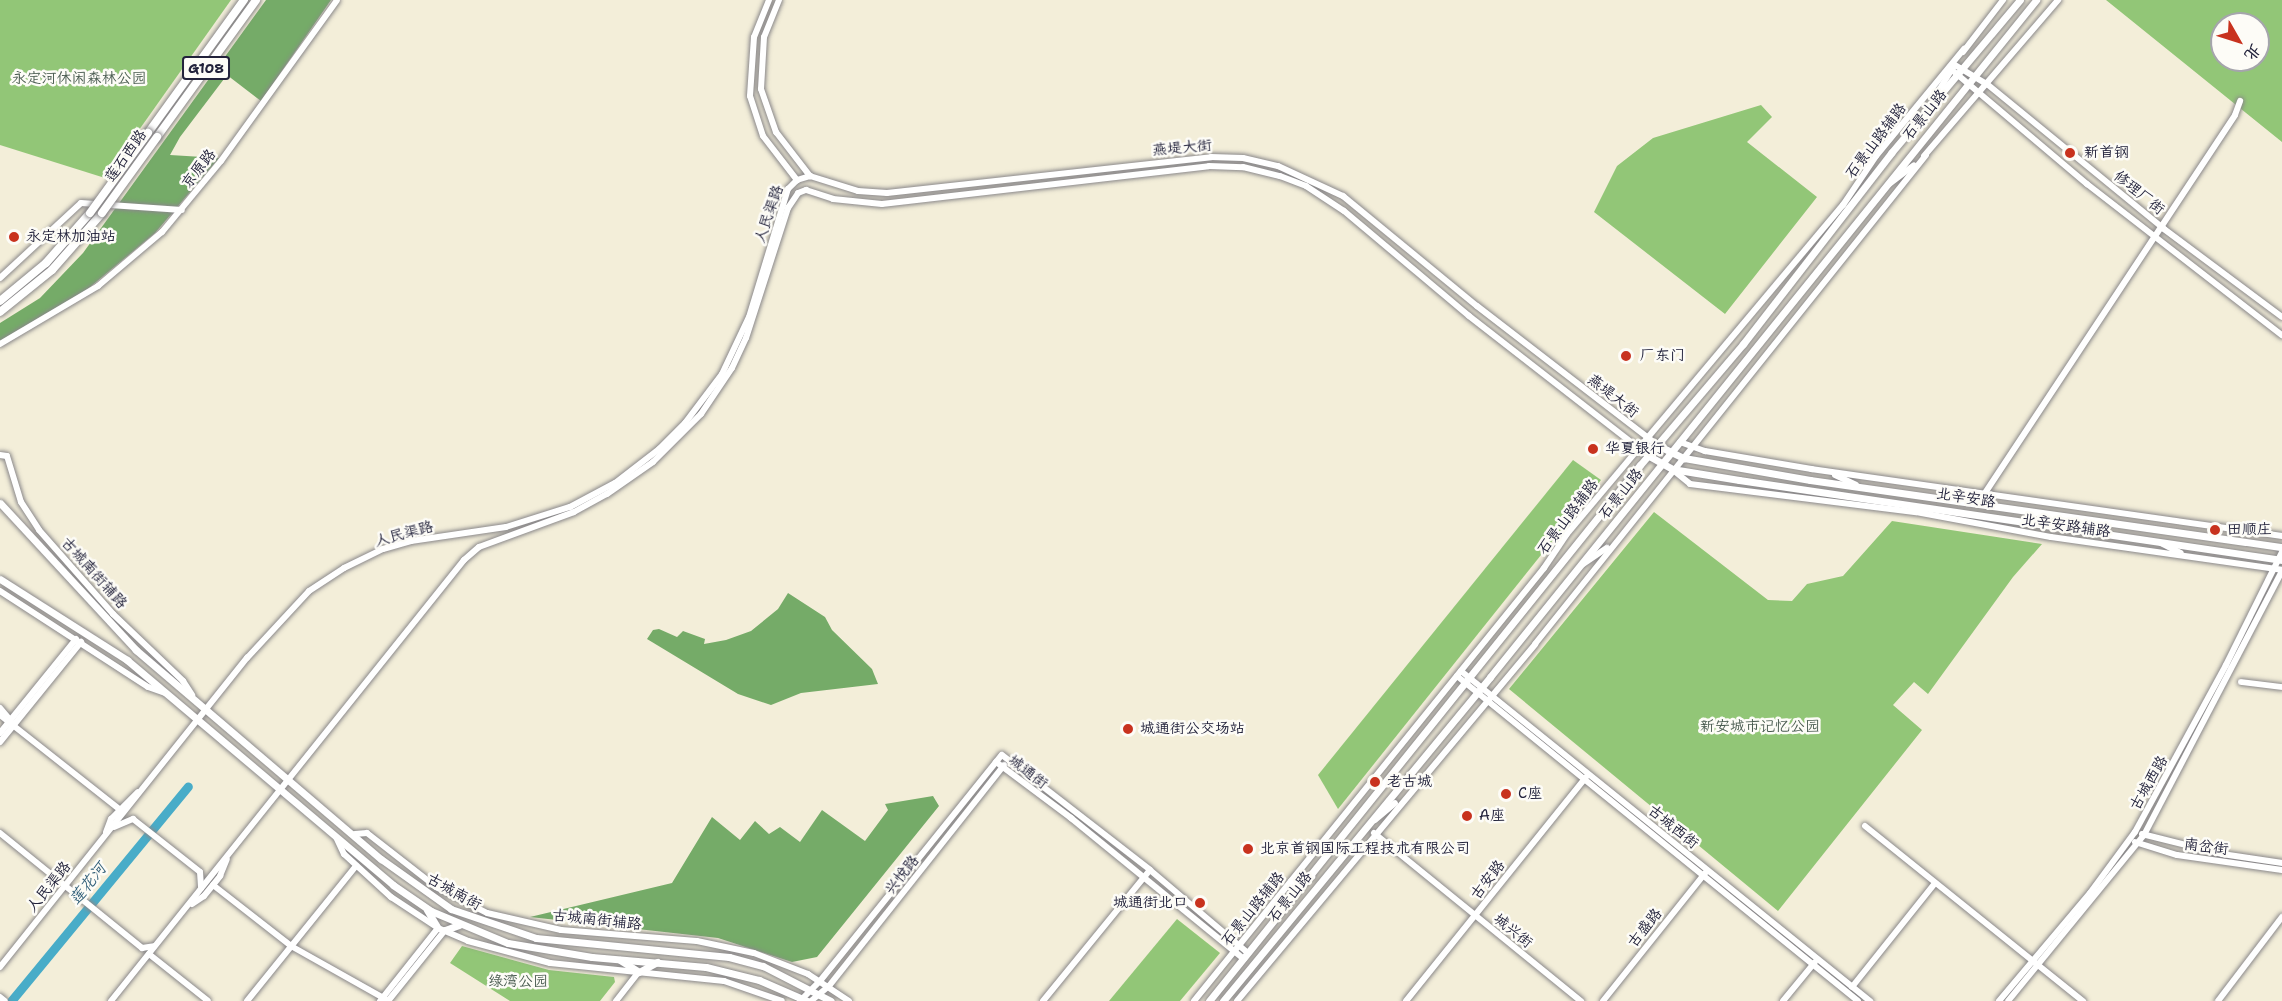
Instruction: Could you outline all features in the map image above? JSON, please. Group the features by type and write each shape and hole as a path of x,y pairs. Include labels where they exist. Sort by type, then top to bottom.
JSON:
{"highway":[{"name":"莲石西路","path":"0,312 52,270 102,213 244,0"},
{"name":"莲石西路","path":"0,301 46,263 90,213 256,0"}],"main road":[{"name":"石景山路","path":"1209,1001 1659,446 1924,113 1961,73 2020,0"},
{"name":"石景山路","path":"1223,1001 1358,833 1480,689 1662,466 1785,308 2036,0"},
{"name":"北辛安路","path":"1659,446 1671,454 1684,458 1859,487 2282,547"},
{"name":"北辛安路","path":"1649,456 1662,466 1672,469 2280,560"},
{"name":"古城南街","path":"0,502 136,650 289,776 355,834 431,896 451,909 510,932 570,943 729,957 763,966 813,988 831,1001"},
{"name":"古城南街","path":"0,579 126,660 279,790 426,908 459,926 508,943 739,974 805,1000"},
{"path":"1291,880 1311,876"},
{"path":"426,908 441,929 459,926"},
{"path":"618,959 639,972 657,962"}],"street":[{"name":"京原路","path":"0,278 81,203 182,210 337,0"},
{"path":"769,0 758,26 750,67 753,108 771,150 796,180"},
{"path":"779,0 767,27 760,62 764,103 783,144 810,176"},
{"name":"石景山路","path":"1924,113 1964,49 2003,0"},
{"path":"1237,1001 1489,697 1672,469 1684,458 1764,361 1817,286 1926,154 2036,28 2057,0"},
{"name":"石景山路辅路","path":"1194,1001 1647,437 1674,410 1829,222 1876,156 1964,49"},
{"name":"修理厂街","path":"1953,67 1987,84 2162,226 2282,317"},
{"name":"修理厂街","path":"1961,73 1966,85 2087,184 2282,335"},
{"path":"1985,493 2162,226 2240,100"},
{"path":"1884,188 1926,154"},
{"name":"燕堤大街","path":"810,176 858,191 887,193 1211,157 1243,158 1278,166 1343,196 1659,446"},
{"name":"燕堤大街","path":"806,190 833,199 882,204 1209,166 1243,167 1280,176 1306,186 1344,211 1460,308 1649,456"},
{"name":"人民渠路","path":"0,968 280,618 309,591 344,568 411,541 506,527 570,507 615,483 659,450 703,401 736,347 788,189 796,180 810,176"},
{"name":"人民渠路","path":"111,1001 464,560 488,543 574,512 607,494 653,462 690,426 732,368 758,306 788,208 798,193 806,190"},
{"path":"0,344 98,286 144,249 182,210"},
{"path":"1785,308 1817,286"},
{"name":"北辛安路辅路","path":"1680,442 1693,447 1831,472 1985,493 2097,512 2282,536"},
{"name":"古城南街辅路","path":"0,455 7,456 21,502 39,530 113,614 183,681 192,696"},
{"name":"北辛安路辅路","path":"1672,469 1690,484 1916,512 2280,570"},
{"path":"1831,472 1859,487"},
{"path":"1900,502 1916,512"},
{"path":"2097,512 2135,527"},
{"path":"2126,547 2128,537"},
{"path":"2157,541 2185,556"},
{"path":"1577,569 1612,544"},
{"name":"古城西路","path":"1999,1001 2035,963 2145,835 2280,570 2282,552"},
{"name":"古城西路","path":"2008,1001 2135,832 2280,570"},
{"path":"0,591 148,687 167,694"},
{"path":"0,742 12,723 78,640"},
{"name":"古城西街","path":"1459,673 1815,961 1870,1001"},
{"path":"2241,682 2282,687"},
{"path":"0,708 12,723"},
{"path":"0,715 119,809"},
{"path":"0,733 12,723"},
{"name":"城通街","path":"1237,948 996,762 1002,755 1150,870 1246,956"},
{"name":"兴悦路","path":"805,1000 821,993 829,986 1008,760"},
{"name":"兴悦路","path":"805,1000 996,762"},
{"name":"古安路","path":"1406,1001 1587,777"},
{"path":"102,840 119,809 146,787"},
{"path":"1358,833 1407,794"},
{"path":"113,827 132,819 200,872 201,888"},
{"path":"1865,826 2083,1001"},
{"path":"0,832 142,948 154,946"},
{"name":"南岔街","path":"2135,832 2222,854 2282,863"},
{"name":"古城南街辅路","path":"355,834 368,833 436,886 487,913 561,930 724,945 770,958 820,981 849,1001"},
{"name":"城兴街","path":"1374,833 1581,1001"},
{"path":"334,834 356,866 391,897 441,929 513,955 724,981 782,1001"},
{"name":"南岔街","path":"2129,840 2177,855 2282,870"},
{"path":"186,907 204,896 213,885 230,853"},
{"path":"247,1001 356,866"},
{"path":"1043,1001 1150,870"},
{"name":"古盛路","path":"1603,1001 1705,873"},
{"path":"1852,987 1935,883"},
{"path":"213,885 291,946 386,1000 441,929"},
{"path":"2218,1001 2282,917"},
{"path":"148,954 208,1001"},
{"path":"1783,1001 1815,961"},
{"name":"古城西街","path":"1815,961 1858,1001"},
{"path":"616,1001 639,972"}],"green space":[{"name":"永定河休闲森林公园","path":"0,0 231,0 105,178 0,145"},
{"path":"266,0 331,0 261,101 227,75 180,137 170,155 219,158 155,233 78,297 0,341 0,323 40,298 83,253"},
{"path":"2106,0 2282,0 2282,142"},
{"path":"1761,105 1772,117 1747,142 1817,197 1725,314 1594,212 1617,166 1653,138"},
{"path":"1573,460 1601,480 1338,809 1318,775"},
{"name":"新安城市记忆公园","path":"1654,512 1768,600 1792,601 1807,584 1843,576 1892,521 2042,544 2013,577 1928,694 1914,682 1893,705 1922,730 1778,911 1509,689"},
{"path":"788,593 825,617 832,630 872,669 878,684 801,693 771,705 738,694 647,639 653,630 659,629 677,637 683,631 705,639 704,644 726,640 751,631 778,609"},
{"path":"933,796 939,806 817,957 792,962 718,938 530,917 672,883 712,817 740,840 755,821 769,834 780,827 800,842 822,810 865,841 888,810 885,804"},
{"path":"1177,919 1220,953 1180,1001 1109,1001"},
{"name":"绿湾公园","path":"462,946 549,970 614,977 615,982 600,1001 510,1001 450,963"}],"waterway":[{"name":"莲花河","path":"11,1001 188,786"}],"place":[{"name":"新首钢","path":"2070,153"},
{"name":"永定林加油站","path":"14,237"},
{"name":"厂东门","path":"1626,356"},
{"name":"华夏银行","path":"1593,449"},
{"name":"田顺庄","path":"2215,530"},
{"name":"城通街公交场站","path":"1128,729"},
{"name":"老古城","path":"1375,782"},
{"name":"C座","path":"1506,794"},
{"name":"A座","path":"1467,816"},
{"name":"北京首钢国际工程技术有限公司","path":"1248,849"},
{"name":"城通街北口","path":"1200,903"}]}
